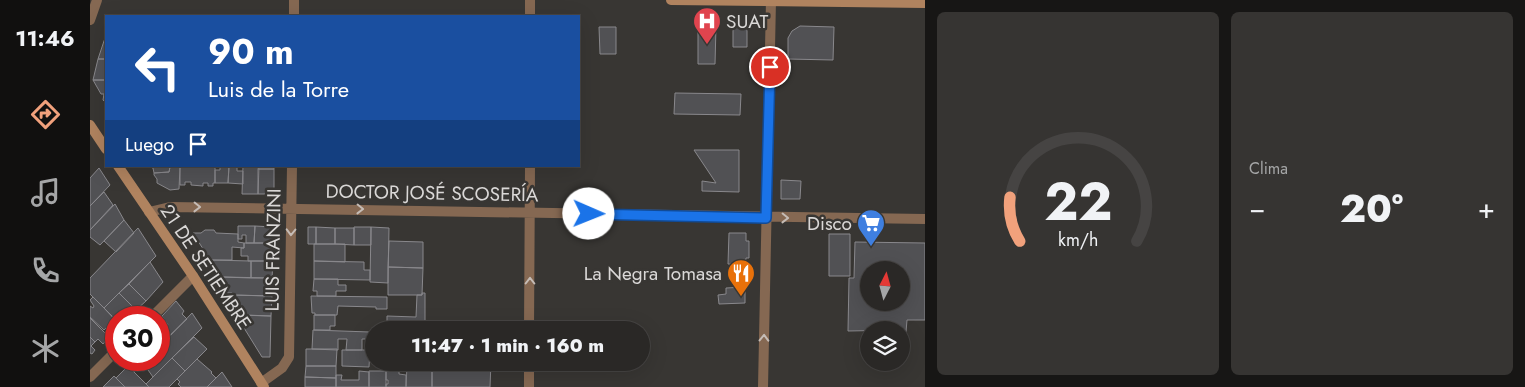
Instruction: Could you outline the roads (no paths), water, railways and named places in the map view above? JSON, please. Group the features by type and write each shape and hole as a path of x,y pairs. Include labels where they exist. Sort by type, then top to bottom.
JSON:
{"street":[{"path":"90,20 97,0"},
{"path":"294,0 294,15"},
{"path":"530,0 530,15"},
{"path":"671,0 925,3"},
{"path":"763,387 771,1"},
{"path":"90,125 105,148"},
{"name":"21 DE SETIEMBRE","path":"119,167 193,276 263,385"},
{"name":"LUIS FRANZINI","path":"263,385 282,368 289,357 292,167"},
{"path":"529,321 530,167"},
{"name":"DOCTOR JOSÉ SCOSERÍA","path":"149,212 170,207 292,208 766,218 925,219"},
{"path":"163,306 193,276"},
{"path":"90,377 105,362"},
{"path":"529,371 529,387"}],"place":[{"name":"SUAT","path":"707,45"},
{"name":"Disco","path":"871,247"},
{"name":"La Negra Tomasa","path":"741,297"}]}
